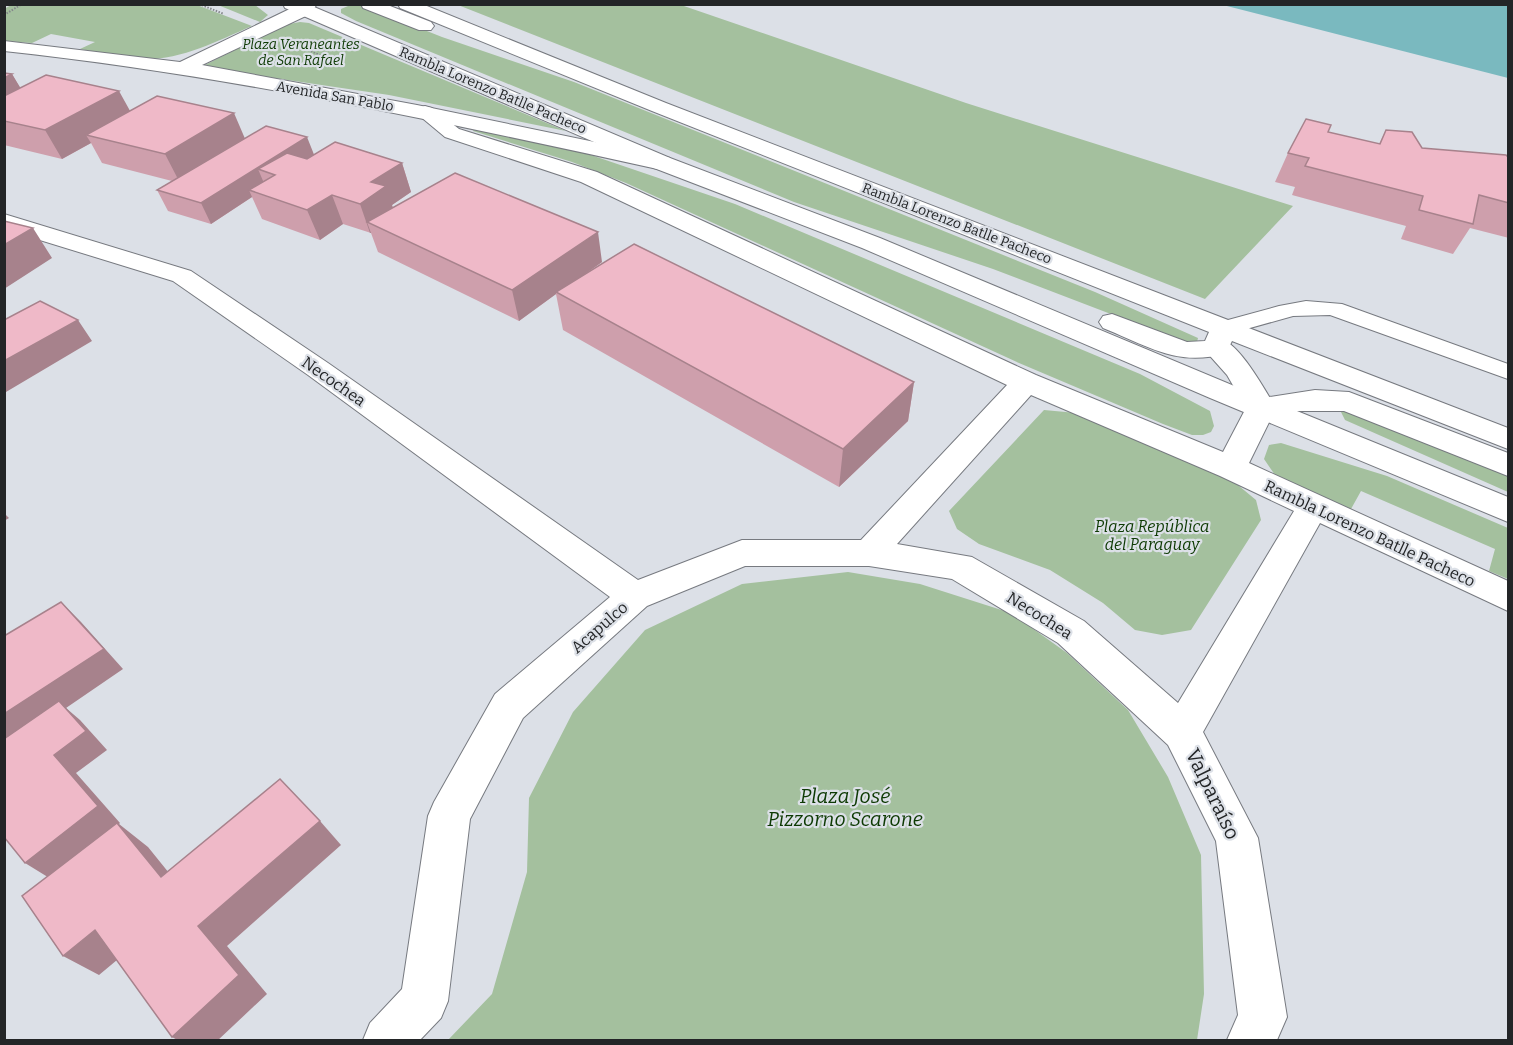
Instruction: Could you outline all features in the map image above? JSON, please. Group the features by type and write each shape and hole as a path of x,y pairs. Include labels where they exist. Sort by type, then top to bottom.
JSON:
{"street":[{"path":"369,4 462,39 531,55"},
{"name":"Rambla Lorenzo Batlle Pacheco","path":"405,4 1221,337 1509,439"},
{"path":"182,68 307,6"},
{"name":"Rambla Lorenzo Batlle Pacheco","path":"307,6 662,163 871,243 1509,510"},
{"name":"Avenida San Pablo","path":"4,46 182,68 425,112 662,163"},
{"name":"Rambla Lorenzo Batlle Pacheco","path":"425,112 452,133 589,177 1026,382 1231,468 1312,508 1509,597"},
{"name":"Necochea","path":"4,221 182,276 318,369 635,596"},
{"path":"871,243 920,253 988,276 1183,350 1202,351 1221,337 1261,408"},
{"path":"869,553 1026,382"},
{"path":"1261,408 1306,399 1325,398 1348,402 1509,465"},
{"path":"1231,468 1261,408"},
{"name":"Valparaíso","path":"1252,1041 1263,1017 1237,838 1182,732 1312,508"},
{"name":"Acapulco","path":"387,1041 424,1001 449,816 509,706 635,596 742,553 869,553"},
{"name":"Necochea","path":"869,553 960,567 1071,632 1182,732"}],"lane":[{"path":"1221,337 1290,309 1317,306 1334,309 1509,372"}],"path":[{"path":"4,15 22,4"},
{"path":"199,4 264,29 346,68"}],"green space":[{"path":"13,4 197,5 252,26 196,50 167,57 136,59 80,49 95,42 51,34 32,43 5,41 4,9"},
{"path":"218,5 255,5 268,15 260,22"},
{"path":"458,5 681,5 966,103 1293,206 1205,299"},
{"path":"348,6 364,6 442,37 574,82 1095,292 1198,338 1197,342 1190,343 1163,334 993,269 794,202 356,21 341,13 341,9"},
{"name":"Plaza Veraneantes de San Rafael","path":"309,23 566,131 389,95 206,68 205,65 284,25"},
{"path":"475,127 585,153 735,204 1140,374 1210,411 1214,426 1211,432 1192,435 1163,424 1019,363 626,183 572,162 473,131"},
{"name":"Plaza República del Paraguay","path":"1044,410 1087,414 1233,481 1256,500 1261,520 1191,630 1162,635 1135,630 1103,603 1050,570 979,544 957,529 949,511"},
{"path":"1341,412 1361,416 1508,475 1508,492 1345,420"},
{"path":"1281,443 1387,476 1508,528 1508,579 1489,571 1495,549 1361,491 1351,509 1275,475 1264,459 1269,445"},
{"name":"Plaza José Pizzorno Scarone","path":"848,572 920,584 1011,613 1067,653 1128,710 1168,777 1201,855 1204,994 1197,1040 448,1040 492,994 527,872 529,798 573,712 645,630 742,584"}],"water":[{"path":"1223,5 1508,5 1508,78"}],"building":[{"path":"46,75 119,91 45,130 4,121 4,96"},
{"path":"157,96 234,113 165,154 86,135"},
{"path":"1306,119 1331,125 1328,132 1380,144 1386,130 1412,132 1422,148 1506,155 1509,158 1509,203 1479,195 1473,224 1419,210 1423,196 1305,166 1309,158 1288,153"},
{"path":"266,126 307,137 201,203 157,190"},
{"path":"335,142 402,163 371,182 386,186 360,204 332,195 307,210 249,190 275,175 258,169 287,153 307,159"},
{"path":"455,173 598,232 512,290 367,222"},
{"path":"4,221 33,228 4,245"},
{"path":"634,244 914,382 843,449 556,292"},
{"path":"40,301 78,320 4,361 4,320"},
{"path":"61,602 104,649 4,714 4,636"},
{"path":"59,701 86,731 54,755 98,806 25,863 4,837 4,739"},
{"path":"280,779 320,821 198,926 239,975 172,1037 95,930 63,956 22,896 117,823 161,877"}]}
